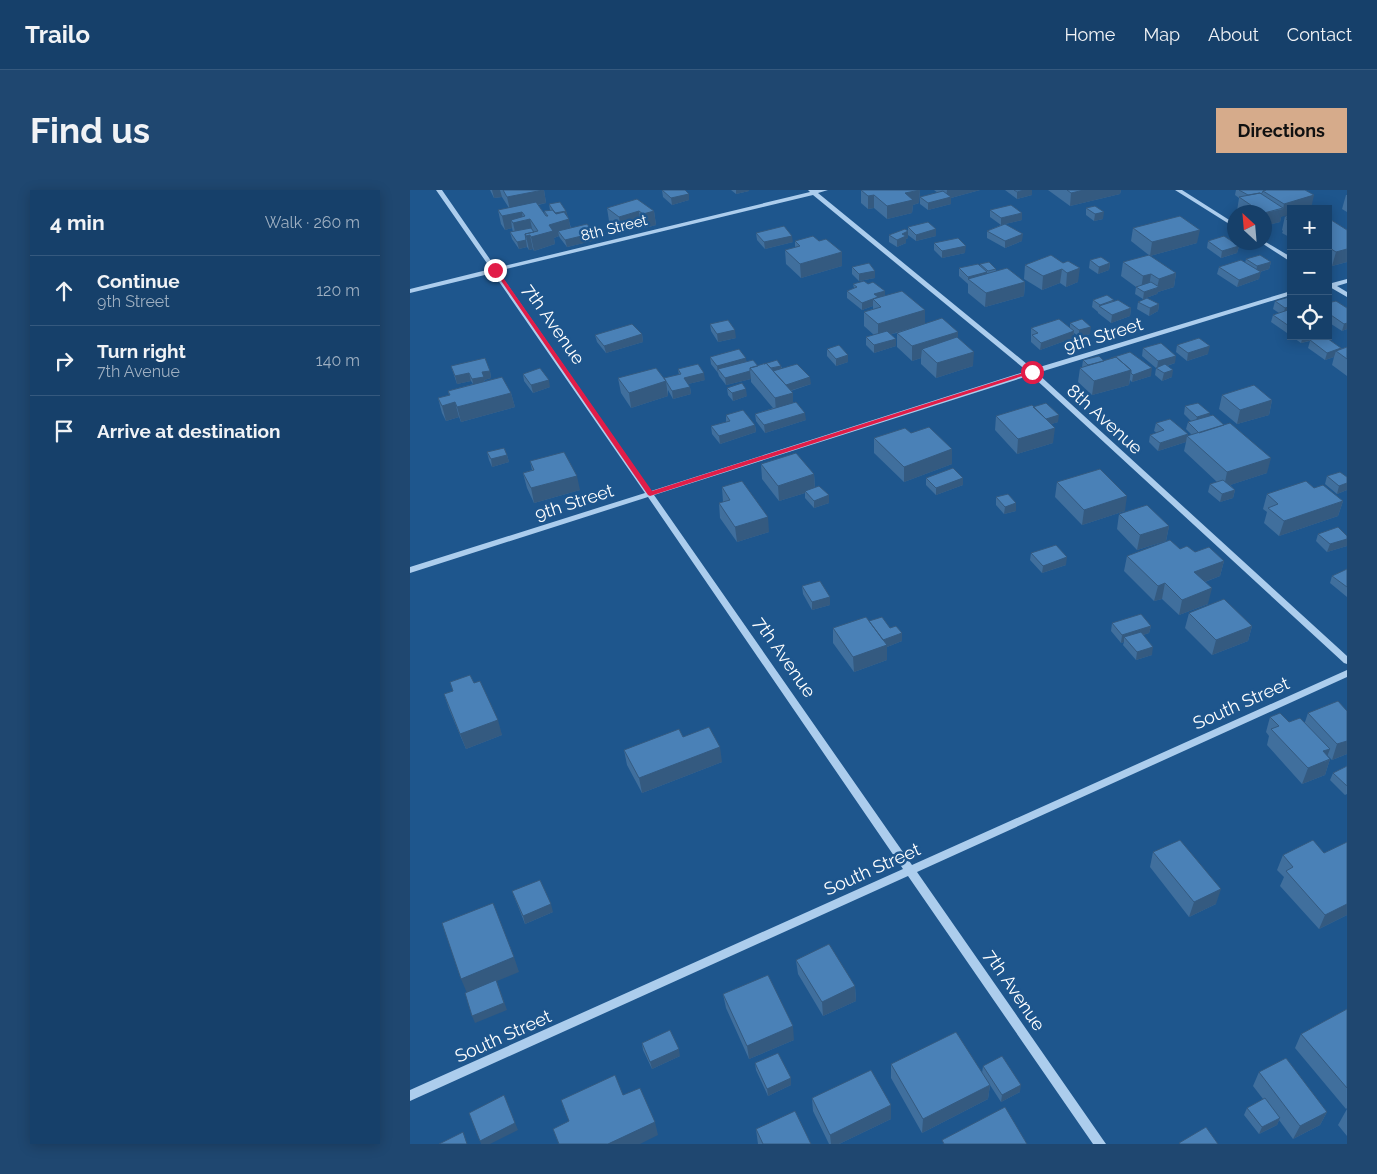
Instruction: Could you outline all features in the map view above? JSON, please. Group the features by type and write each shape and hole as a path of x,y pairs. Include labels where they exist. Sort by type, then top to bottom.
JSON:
{"street":[{"name":"7th Avenue","path":"440,190 1100,1144"},
{"name":"8th Street","path":"410,291 812,191 825,190"},
{"path":"1178,190 1227,221"},
{"name":"8th Avenue","path":"812,191 1032,372 1347,661"},
{"path":"1272,248 1287,257"},
{"path":"1332,284 1347,281"},
{"path":"1332,285 1347,295"},
{"name":"9th Street","path":"410,570 1032,372 1287,294"},
{"name":"South Street","path":"410,1096 1347,672"}],"building":[{"path":"503,190 543,190 507,197"},
{"path":"662,190 685,190 689,194 671,198"},
{"path":"861,190 920,190 905,193 913,200 887,206 874,195 868,196"},
{"path":"1067,190 1084,190 1071,193"},
{"path":"1239,190 1266,190 1261,194 1248,195"},
{"path":"1305,190 1314,195 1284,204 1263,191"},
{"path":"943,191 951,197 928,203 920,197"},
{"path":"1260,193 1283,208 1272,211 1272,205 1251,205 1239,197"},
{"path":"637,199 654,211 643,214 639,211 619,217 607,208"},
{"path":"536,202 546,216 548,216 544,211 553,210 556,214 564,212 569,219 549,225 553,231 531,237 525,234 538,231 530,219 513,223 511,220 525,216 522,212 502,216 498,210"},
{"path":"560,202 566,211 555,213 549,204"},
{"path":"1011,205 1022,213 1001,218 990,210"},
{"path":"1095,206 1104,212 1095,214 1086,208"},
{"path":"1180,216 1200,230 1152,242 1133,228"},
{"path":"1332,221 1347,230 1347,249 1336,252 1332,250"},
{"path":"928,222 936,229 916,235 908,227"},
{"path":"587,224 594,233 565,240 558,231"},
{"path":"1005,224 1023,234 1005,241 987,231"},
{"path":"784,226 792,236 764,242 756,233"},
{"path":"531,228 534,232 525,234 526,240 517,242 510,232"},
{"path":"905,229 908,231 902,234 906,236 897,240 889,235"},
{"path":"813,236 819,241 826,239 842,252 800,264 785,250 800,246 795,241"},
{"path":"1224,236 1227,238 1227,250 1222,251 1208,241"},
{"path":"958,238 966,246 942,251 934,243"},
{"path":"1051,255 1063,263 1068,261 1080,268 1067,273 1062,269 1043,276 1025,265"},
{"path":"1149,255 1176,273 1159,279 1151,274 1143,276 1123,262"},
{"path":"1260,255 1271,262 1257,266 1246,259"},
{"path":"1101,257 1110,263 1099,267 1090,260"},
{"path":"1241,260 1261,272 1239,280 1219,267"},
{"path":"989,262 996,269 988,271 980,264"},
{"path":"869,263 875,271 859,274 852,267"},
{"path":"978,264 987,272 968,277 959,268"},
{"path":"1007,268 1025,282 986,293 968,279"},
{"path":"864,281 868,284 873,282 885,291 874,294 878,297 862,303 847,291 857,287 853,284"},
{"path":"1151,282 1159,287 1144,292 1136,287"},
{"path":"902,291 925,310 878,324 864,312 881,307 873,299"},
{"path":"1107,295 1114,300 1100,305 1093,300"},
{"path":"1147,298 1159,304 1150,308 1138,302"},
{"path":"1287,298 1287,307 1285,308 1275,301"},
{"path":"1118,300 1131,308 1112,315 1099,306"},
{"path":"1336,301 1347,308 1347,323 1344,324 1332,316 1332,302"},
{"path":"1287,310 1287,325 1273,315"},
{"path":"942,318 958,332 912,346 897,333"},
{"path":"1059,319 1074,331 1041,343 1032,335 1038,333 1031,328"},
{"path":"1082,319 1091,327 1079,330 1070,323"},
{"path":"728,320 735,330 717,334 710,324"},
{"path":"632,324 642,334 604,346 595,335"},
{"path":"887,331 896,339 874,345 866,337"},
{"path":"957,337 974,352 937,363 922,349"},
{"path":"1199,338 1210,346 1188,353 1177,345"},
{"path":"1310,340 1330,340 1341,348 1327,353"},
{"path":"1161,343 1176,356 1158,361 1143,348"},
{"path":"839,345 848,355 836,359 827,349"},
{"path":"1347,347 1347,359 1336,351"},
{"path":"739,349 746,358 717,366 710,357"},
{"path":"1130,352 1152,368 1133,375 1131,370 1116,357 1111,358"},
{"path":"1099,356 1104,361 1088,365 1083,360"},
{"path":"1116,357 1131,370 1094,381 1080,368"},
{"path":"485,358 490,371 482,372 484,377 472,379 469,373 455,376 451,366"},
{"path":"753,360 758,366 750,368 750,371 725,378 718,369"},
{"path":"777,360 781,366 771,368 766,363"},
{"path":"766,363 793,393 775,398 750,368"},
{"path":"698,364 704,373 684,378 690,387 672,391 664,378 681,374 678,369"},
{"path":"797,364 810,377 786,385 773,371"},
{"path":"1165,364 1173,370 1164,373 1156,368"},
{"path":"540,368 549,380 531,385 523,374"},
{"path":"656,368 666,381 629,393 618,378"},
{"path":"502,377 511,393 457,407 455,402 442,406 438,398 450,395 448,391"},
{"path":"742,383 746,389 732,393 727,388"},
{"path":"1254,385 1272,400 1240,410 1222,395"},
{"path":"796,402 805,413 764,425 755,414"},
{"path":"1046,403 1059,415 1046,419 1033,407"},
{"path":"1198,403 1210,413 1197,417 1185,406"},
{"path":"1032,405 1055,428 1018,439 996,416"},
{"path":"743,410 755,425 719,436 711,426 730,421 726,415"},
{"path":"1213,415 1224,425 1199,433 1188,422"},
{"path":"1170,419 1188,434 1160,443 1150,435 1164,430 1156,423"},
{"path":"1230,423 1271,458 1227,472 1187,436"},
{"path":"929,427 952,449 904,467 874,438 905,428 911,433"},
{"path":"504,448 507,455 491,459 487,452"},
{"path":"564,452 577,476 531,488 523,473 534,470 530,461"},
{"path":"796,453 814,474 778,486 761,464"},
{"path":"953,468 963,478 936,488 926,478"},
{"path":"1100,469 1127,496 1084,510 1057,482"},
{"path":"1340,472 1347,477 1347,483 1339,486 1327,476"},
{"path":"1223,480 1235,490 1222,494 1210,484"},
{"path":"742,481 768,517 735,527 719,503 730,500 722,487"},
{"path":"1306,481 1314,488 1323,485 1343,501 1284,521 1268,508 1278,504 1267,494"},
{"path":"819,486 829,495 814,501 805,491"},
{"path":"1008,494 1016,503 1005,507 996,497"},
{"path":"1147,505 1169,526 1140,535 1119,514"},
{"path":"1338,527 1347,536 1347,539 1330,544 1318,534"},
{"path":"1170,540 1180,549 1187,546 1195,552 1209,547 1224,561 1194,572 1212,588 1182,600 1165,583 1158,586 1127,556"},
{"path":"1056,545 1067,557 1043,566 1031,553"},
{"path":"1347,569 1347,587 1332,576"},
{"path":"820,581 830,597 812,602 802,586"},
{"path":"1224,599 1252,626 1216,640 1189,613"},
{"path":"1141,614 1151,626 1122,635 1112,623"},
{"path":"866,617 887,645 853,657 833,628"},
{"path":"882,617 890,628 896,626 902,633 883,640 869,621"},
{"path":"1141,632 1153,647 1137,652 1124,637"},
{"path":"470,675 474,683 480,681 498,720 460,734 444,694 453,691 450,682"},
{"path":"1338,701 1347,711 1347,741 1337,744 1308,713"},
{"path":"1280,713 1289,722 1300,718 1330,749 1323,751 1330,759 1308,768 1271,729 1279,726 1270,717"},
{"path":"709,727 720,747 639,778 624,750 679,729 683,737"},
{"path":"1347,766 1347,786 1333,773"},
{"path":"1180,840 1221,889 1194,902 1153,852"},
{"path":"1313,840 1324,853 1347,842 1347,904 1325,915 1286,871 1293,867 1283,855"},
{"path":"540,880 551,904 523,916 512,891"},
{"path":"493,903 514,957 461,979 442,923"},
{"path":"829,944 855,986 822,1002 796,960"},
{"path":"768,975 793,1026 747,1046 723,994"},
{"path":"496,980 504,1003 472,1016 465,993"},
{"path":"1347,1009 1347,1088 1301,1034"},
{"path":"670,1030 679,1049 650,1062 642,1043"},
{"path":"956,1032 990,1085 923,1119 891,1064"},
{"path":"778,1053 791,1078 767,1089 755,1063"},
{"path":"1002,1056 1021,1085 1002,1095 983,1066"},
{"path":"1286,1058 1327,1112 1300,1126 1259,1072"},
{"path":"871,1070 891,1105 830,1135 812,1098"},
{"path":"615,1075 623,1095 640,1088 655,1122 608,1144 559,1144 553,1129 569,1121 561,1100"},
{"path":"504,1095 515,1123 480,1141 469,1113"},
{"path":"1265,1098 1280,1118 1262,1127 1247,1108"},
{"path":"1005,1107 1027,1144 944,1144 942,1140"},
{"path":"795,1111 811,1144 763,1144 756,1129"},
{"path":"1206,1127 1218,1144 1179,1143"},
{"path":"463,1132 467,1144 439,1144"}],"route":[{"path":"495,270 650,494 1032,372"}]}
